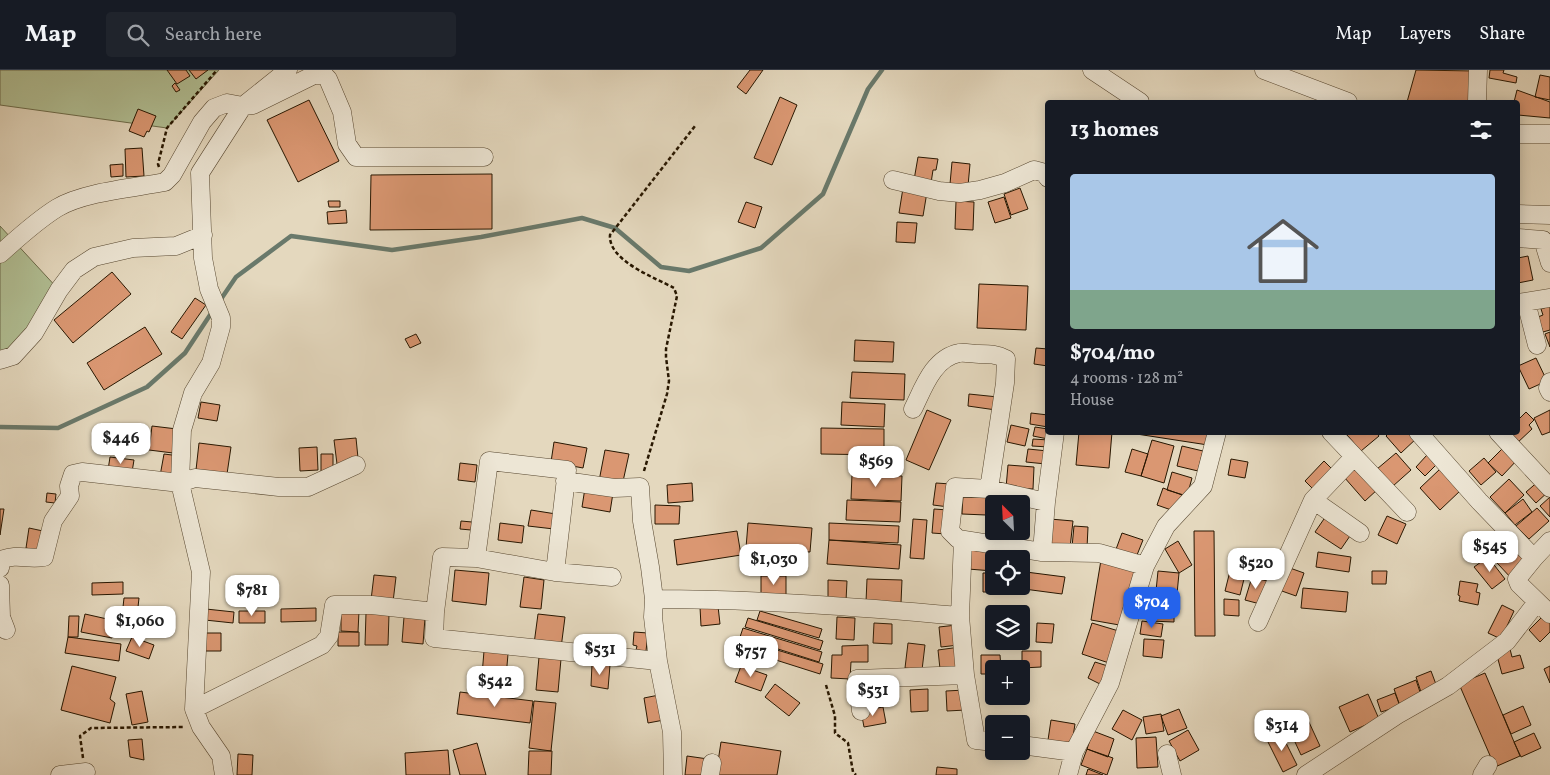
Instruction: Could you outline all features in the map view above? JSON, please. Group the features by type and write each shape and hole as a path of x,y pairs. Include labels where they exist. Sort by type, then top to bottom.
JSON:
{"street":[{"path":"224,775 222,756 201,727 194,709 201,572 180,483 182,430 193,393 211,362 221,328 221,318 209,289 203,258 200,173 243,106 288,70"},
{"path":"1092,70 1137,100"},
{"path":"1264,70 1343,100"},
{"path":"1477,100 1478,70"},
{"path":"0,254 19,236 58,208 85,197 165,182 172,175 202,122 214,108 227,103 243,106 253,105 314,75 324,75 328,79 342,112 347,144 356,157 484,158"},
{"path":"1520,134 1550,134"},
{"path":"892,180 939,191 960,192 980,190 1005,183 1034,170 1045,173"},
{"path":"1520,214 1550,215"},
{"path":"0,360 13,356 34,333 59,290 74,270 94,257 133,248 176,246 203,235"},
{"path":"1520,238 1543,240 1550,263"},
{"path":"1537,345 1522,302 1550,298"},
{"path":"913,409 929,378 940,363 950,356 960,353 998,355 1006,359 1005,383 989,489"},
{"path":"1550,382 1548,388 1550,392"},
{"path":"1042,552 1055,435"},
{"path":"1068,775 1074,752 1110,683 1145,566 1166,526 1203,486 1217,435"},
{"path":"1334,435 1353,458 1408,512"},
{"path":"1421,435 1479,501 1534,558"},
{"path":"1501,435 1550,488"},
{"path":"1258,622 1313,500 1353,458"},
{"path":"476,558 488,462 567,470 555,572"},
{"path":"0,568 0,560 11,555 35,558 44,557 53,521 70,496 69,486 73,474 82,472 180,483 195,478 279,487 308,487 356,465"},
{"path":"565,481 614,488 640,488 642,521 654,599 653,617 658,661 672,732 674,775"},
{"path":"1046,502 989,489 955,488 950,531 958,539 963,540 1042,552 1099,553 1145,566"},
{"path":"1313,500 1360,533"},
{"path":"963,540 960,616 965,675 976,740 985,741"},
{"path":"1550,541 1517,579 1519,584 1550,614"},
{"path":"612,577 555,572 476,558 442,557 435,612 434,638 658,661"},
{"path":"0,585 1,617 6,630"},
{"path":"654,599 722,599 784,602 960,616"},
{"path":"1306,775 1397,715 1448,686 1507,641 1537,602"},
{"path":"194,709 322,645 329,636 334,605 372,605 435,612"},
{"path":"861,711 856,673 965,675"},
{"path":"1030,746 1074,752"},
{"path":"1167,754 1172,775"},
{"path":"60,775 86,772"}],"path":[{"path":"165,182 158,164 167,128 217,70"},
{"path":"640,488 648,453 667,394 669,381 666,349 677,296 674,288 647,276 632,266 615,250 610,241 610,235 695,126"},
{"path":"826,685 835,716 835,733 848,743 853,772 856,775"},
{"path":"86,772 80,736 91,728 201,727"}],"green space":[{"path":"0,70 219,70 167,128 0,105"},
{"path":"0,226 59,290 0,360"}],"building":[{"path":"167,70 186,70 190,76 177,84"},
{"path":"189,70 208,70 196,79"},
{"path":"750,70 763,70 746,94 737,87"},
{"path":"1416,70 1474,71 1473,100 1408,100"},
{"path":"1490,70 1504,70 1503,73 1517,77 1516,83 1489,78"},
{"path":"1540,75 1550,77 1550,100 1535,97"},
{"path":"175,83 180,90 176,92 172,86"},
{"path":"1517,90 1550,102 1550,118 1520,115 1520,100 1514,100"},
{"path":"780,97 797,105 772,165 754,158"},
{"path":"309,100 339,161 298,182 267,120"},
{"path":"138,109 156,116 149,132 147,131 144,137 129,131"},
{"path":"142,148 144,176 126,177 125,149"},
{"path":"918,157 938,159 936,170 933,170 931,183 914,180"},
{"path":"952,162 970,164 968,186 950,184"},
{"path":"123,164 123,176 111,177 110,165"},
{"path":"492,174 492,229 370,230 371,175"},
{"path":"903,188 927,192 923,216 899,213"},
{"path":"1020,188 1028,209 1011,215 1004,194"},
{"path":"1004,197 1011,218 995,223 988,202"},
{"path":"328,201 340,201 340,207 329,207"},
{"path":"956,201 974,202 973,230 955,229"},
{"path":"746,202 762,207 755,228 738,222"},
{"path":"346,210 347,223 328,224 327,212"},
{"path":"897,222 917,223 915,243 896,242"},
{"path":"1528,256 1533,280 1520,283 1520,258"},
{"path":"112,272 131,294 73,343 54,320"},
{"path":"979,284 1028,286 1026,330 977,328"},
{"path":"195,298 206,305 182,339 171,332"},
{"path":"1550,306 1550,330 1543,332 1538,317 1543,315 1541,309"},
{"path":"145,327 162,354 104,390 87,363"},
{"path":"1550,332 1550,347 1545,334"},
{"path":"416,334 421,343 410,348 405,339"},
{"path":"855,340 894,342 893,362 854,361"},
{"path":"1036,348 1045,349 1045,366 1034,364"},
{"path":"1536,358 1547,381 1529,389 1520,370 1520,365"},
{"path":"852,372 905,374 904,400 850,398"},
{"path":"969,394 998,397 996,410 968,406"},
{"path":"201,402 220,405 217,421 198,418"},
{"path":"842,402 885,404 884,427 841,425"},
{"path":"927,410 951,420 929,470 906,460"},
{"path":"1550,410 1550,432 1542,435 1534,418"},
{"path":"1526,412 1534,420 1529,425 1532,429 1516,444 1508,435 1520,435 1520,418"},
{"path":"1031,413 1045,415 1045,426 1030,424"},
{"path":"1011,425 1029,429 1025,446 1007,442"},
{"path":"152,426 177,429 173,453 149,450"},
{"path":"1035,427 1045,429 1045,435 1048,435 1048,439 1033,436"},
{"path":"821,428 884,429 884,455 821,454"},
{"path":"1079,435 1112,435 1109,468 1076,465"},
{"path":"1143,435 1209,435 1208,445"},
{"path":"1347,435 1378,435 1379,436 1361,451"},
{"path":"1416,435 1418,437 1401,453 1386,436"},
{"path":"356,438 358,458 349,463 337,464 334,440"},
{"path":"1033,439 1049,440 1049,447 1032,446"},
{"path":"1152,440 1174,446 1164,483 1141,476"},
{"path":"554,442 587,448 583,468 551,462"},
{"path":"199,443 231,447 227,474 196,470"},
{"path":"1506,445 1519,458 1502,476 1488,463"},
{"path":"1182,446 1203,451 1198,471 1177,466"},
{"path":"317,447 318,470 300,471 299,448"},
{"path":"1028,449 1048,451 1046,464 1026,462"},
{"path":"1132,449 1148,454 1141,476 1125,472"},
{"path":"605,450 629,454 622,486 599,481"},
{"path":"1396,453 1411,470 1393,486 1377,469"},
{"path":"164,454 180,456 177,479 160,476"},
{"path":"321,454 333,454 333,472 321,472"},
{"path":"1427,455 1437,464 1425,476 1416,467"},
{"path":"110,457 134,460 132,472 108,470"},
{"path":"1484,458 1496,472 1481,485 1469,471"},
{"path":"1231,459 1248,462 1245,478 1228,475"},
{"path":"1324,461 1335,472 1316,492 1305,481"},
{"path":"460,463 477,465 475,482 458,480"},
{"path":"1008,465 1034,467 1033,489 1006,488"},
{"path":"1357,466 1378,489 1365,501 1344,477"},
{"path":"1440,469 1461,490 1440,510 1420,488"},
{"path":"1172,472 1192,478 1187,496 1167,490"},
{"path":"852,474 902,476 901,501 851,499"},
{"path":"1509,479 1524,495 1505,513 1490,497"},
{"path":"1540,480 1550,490 1536,503 1526,492"},
{"path":"692,483 693,501 668,503 667,485"},
{"path":"936,483 951,484 949,507 933,505"},
{"path":"585,488 613,493 610,512 582,507"},
{"path":"1163,488 1182,495 1177,512 1157,505"},
{"path":"47,493 56,494 55,503 46,502"},
{"path":"963,495 985,496 985,515 962,514"},
{"path":"1550,497 1550,517 1540,506"},
{"path":"1523,499 1532,512 1515,525 1505,513"},
{"path":"847,500 901,502 900,522 846,520"},
{"path":"655,505 680,506 679,524 655,524"},
{"path":"1537,508 1549,521 1529,539 1516,526"},
{"path":"0,509 4,509 0,535"},
{"path":"934,509 948,510 946,534 932,533"},
{"path":"531,510 556,514 554,529 528,526"},
{"path":"1326,516 1352,533 1341,549 1315,532"},
{"path":"1387,516 1406,524 1397,544 1378,535"},
{"path":"913,519 927,520 924,559 910,558"},
{"path":"1050,519 1073,521 1070,548 1048,546"},
{"path":"461,521 472,522 471,530 460,529"},
{"path":"500,523 524,526 522,543 498,540"},
{"path":"748,523 812,528 810,552 746,548"},
{"path":"829,523 899,526 898,543 829,540"},
{"path":"1074,526 1088,527 1087,548 1072,547"},
{"path":"29,528 43,531 40,551 26,548"},
{"path":"737,531 741,555 677,565 674,540"},
{"path":"1194,531 1214,531 1215,636 1195,636"},
{"path":"1122,533 1143,540 1135,560 1115,552"},
{"path":"1503,534 1530,563 1512,579 1485,550"},
{"path":"829,540 901,545 899,569 827,564"},
{"path":"1178,541 1192,565 1179,573 1165,549"},
{"path":"970,547 995,549 985,550 985,570 968,569"},
{"path":"1318,552 1351,557 1349,572 1316,567"},
{"path":"1488,557 1505,579 1492,589 1474,567"},
{"path":"1101,560 1135,566 1125,626 1091,620"},
{"path":"1287,567 1304,573 1296,596 1279,590"},
{"path":"455,570 489,573 486,605 452,601"},
{"path":"1158,571 1179,573 1177,594 1156,591"},
{"path":"1230,571 1245,575 1240,595 1225,591"},
{"path":"1372,571 1387,571 1386,584 1372,584"},
{"path":"983,573 985,573 985,592 983,592"},
{"path":"1030,573 1065,577 1062,594 1030,590"},
{"path":"374,575 396,577 393,602 371,600"},
{"path":"761,576 786,576 786,595 761,595"},
{"path":"524,577 544,580 541,609 520,607"},
{"path":"1252,577 1267,581 1260,604 1245,600"},
{"path":"867,579 902,580 901,603 866,602"},
{"path":"828,580 847,581 846,601 828,600"},
{"path":"1460,581 1478,584 1476,592 1480,593 1478,605 1459,601"},
{"path":"123,582 123,594 92,595 92,583"},
{"path":"1303,588 1348,592 1346,612 1301,608"},
{"path":"124,598 139,598 138,607 123,607"},
{"path":"1224,599 1239,600 1239,616 1224,615"},
{"path":"1150,605 1174,606 1174,622 1150,621"},
{"path":"1502,605 1514,611 1501,639 1488,633"},
{"path":"718,606 720,624 701,626 700,607"},
{"path":"316,608 316,621 281,622 281,609"},
{"path":"206,609 234,612 233,623 205,620"},
{"path":"239,611 265,611 265,623 239,623"},
{"path":"341,611 359,611 358,632 341,631"},
{"path":"760,611 822,629 819,638 757,620"},
{"path":"366,613 389,614 388,645 365,645"},
{"path":"85,614 116,621 112,638 81,632"},
{"path":"538,614 565,617 561,648 534,644"},
{"path":"69,616 79,616 78,637 68,637"},
{"path":"1543,616 1550,623 1550,632 1540,642 1529,630"},
{"path":"404,617 425,618 423,644 402,642"},
{"path":"837,617 855,618 854,640 836,639"},
{"path":"748,618 823,641 820,650 745,627"},
{"path":"1142,621 1163,624 1161,637 1140,634"},
{"path":"874,623 892,624 892,644 873,643"},
{"path":"1037,623 1054,624 1052,643 1036,642"},
{"path":"1092,623 1122,632 1112,664 1082,654"},
{"path":"957,625 959,645 941,647 939,627"},
{"path":"743,628 822,652 819,662 740,637"},
{"path":"338,632 359,632 359,646 338,646"},
{"path":"634,632 648,633 646,651 636,650 637,646 633,645"},
{"path":"204,633 221,633 221,651 203,651"},
{"path":"68,637 121,644 119,661 65,653"},
{"path":"132,637 154,645 149,659 126,651"},
{"path":"741,639 823,664 820,674 738,648"},
{"path":"1144,639 1164,640 1162,658 1143,656"},
{"path":"908,643 925,645 922,670 905,668"},
{"path":"868,645 868,662 851,662 850,679 831,678 832,655 842,655 842,646"},
{"path":"960,647 962,666 940,669 938,650"},
{"path":"1510,649 1512,657 1520,655 1524,668 1502,674 1496,652"},
{"path":"484,651 508,654 505,689 481,687"},
{"path":"1022,651 1041,651 1041,667 1030,668 1030,660 1022,660"},
{"path":"981,655 1000,655 1000,660 985,660 985,674 981,674"},
{"path":"539,657 561,659 558,692 536,690"},
{"path":"1095,662 1111,667 1104,686 1088,678"},
{"path":"592,664 610,665 608,689 591,686"},
{"path":"72,666 116,677 110,699 115,703 110,723 61,710"},
{"path":"741,666 767,675 761,691 735,682"},
{"path":"1550,666 1550,683 1544,669"},
{"path":"1431,671 1437,687 1421,692 1416,677"},
{"path":"1485,673 1520,756 1495,767 1459,684"},
{"path":"1416,680 1422,698 1400,706 1394,689"},
{"path":"775,684 800,703 789,716 765,697"},
{"path":"928,689 928,711 911,712 910,690"},
{"path":"965,690 966,710 947,711 946,691"},
{"path":"142,691 148,722 132,725 126,694"},
{"path":"460,692 533,701 530,723 457,714"},
{"path":"1395,693 1400,706 1381,712 1377,700"},
{"path":"1368,694 1379,719 1350,732 1339,707"},
{"path":"659,695 664,720 648,723 644,698"},
{"path":"534,701 556,703 551,751 529,748"},
{"path":"1523,706 1531,725 1511,734 1503,715"},
{"path":"883,707 886,723 864,727 861,711"},
{"path":"1179,709 1187,728 1168,735 1161,716"},
{"path":"1123,710 1142,720 1132,740 1112,729"},
{"path":"1161,714 1164,731 1146,734 1143,717"},
{"path":"1051,720 1075,724 1072,743 1048,740"},
{"path":"1308,720 1320,746 1301,755 1289,729"},
{"path":"1188,730 1199,750 1180,761 1169,741"},
{"path":"1093,731 1114,739 1108,757 1087,749"},
{"path":"1280,731 1297,765 1283,772 1266,738"},
{"path":"1534,733 1541,748 1521,757 1514,742"},
{"path":"1156,737 1158,767 1137,768 1136,738"},
{"path":"142,739 144,760 130,757 128,740"},
{"path":"721,742 781,751 777,775 716,775"},
{"path":"477,743 486,775 460,775 453,750"},
{"path":"1087,749 1113,758 1107,775 1081,765"},
{"path":"448,750 450,775 406,775 405,753"},
{"path":"529,751 552,751 551,775 528,775"},
{"path":"238,754 253,755 252,775 237,775"},
{"path":"687,756 708,759 706,775 685,775"},
{"path":"937,767 957,769 957,775 936,775"},
{"path":"1088,769 1103,775 1086,775"}],"waterway":[{"path":"219,302 236,277 291,236 392,250 481,237 582,218 615,228 661,267 689,271 761,248 823,194 868,89 882,70"},
{"path":"0,427 58,428 147,387 185,353 212,312"}]}
